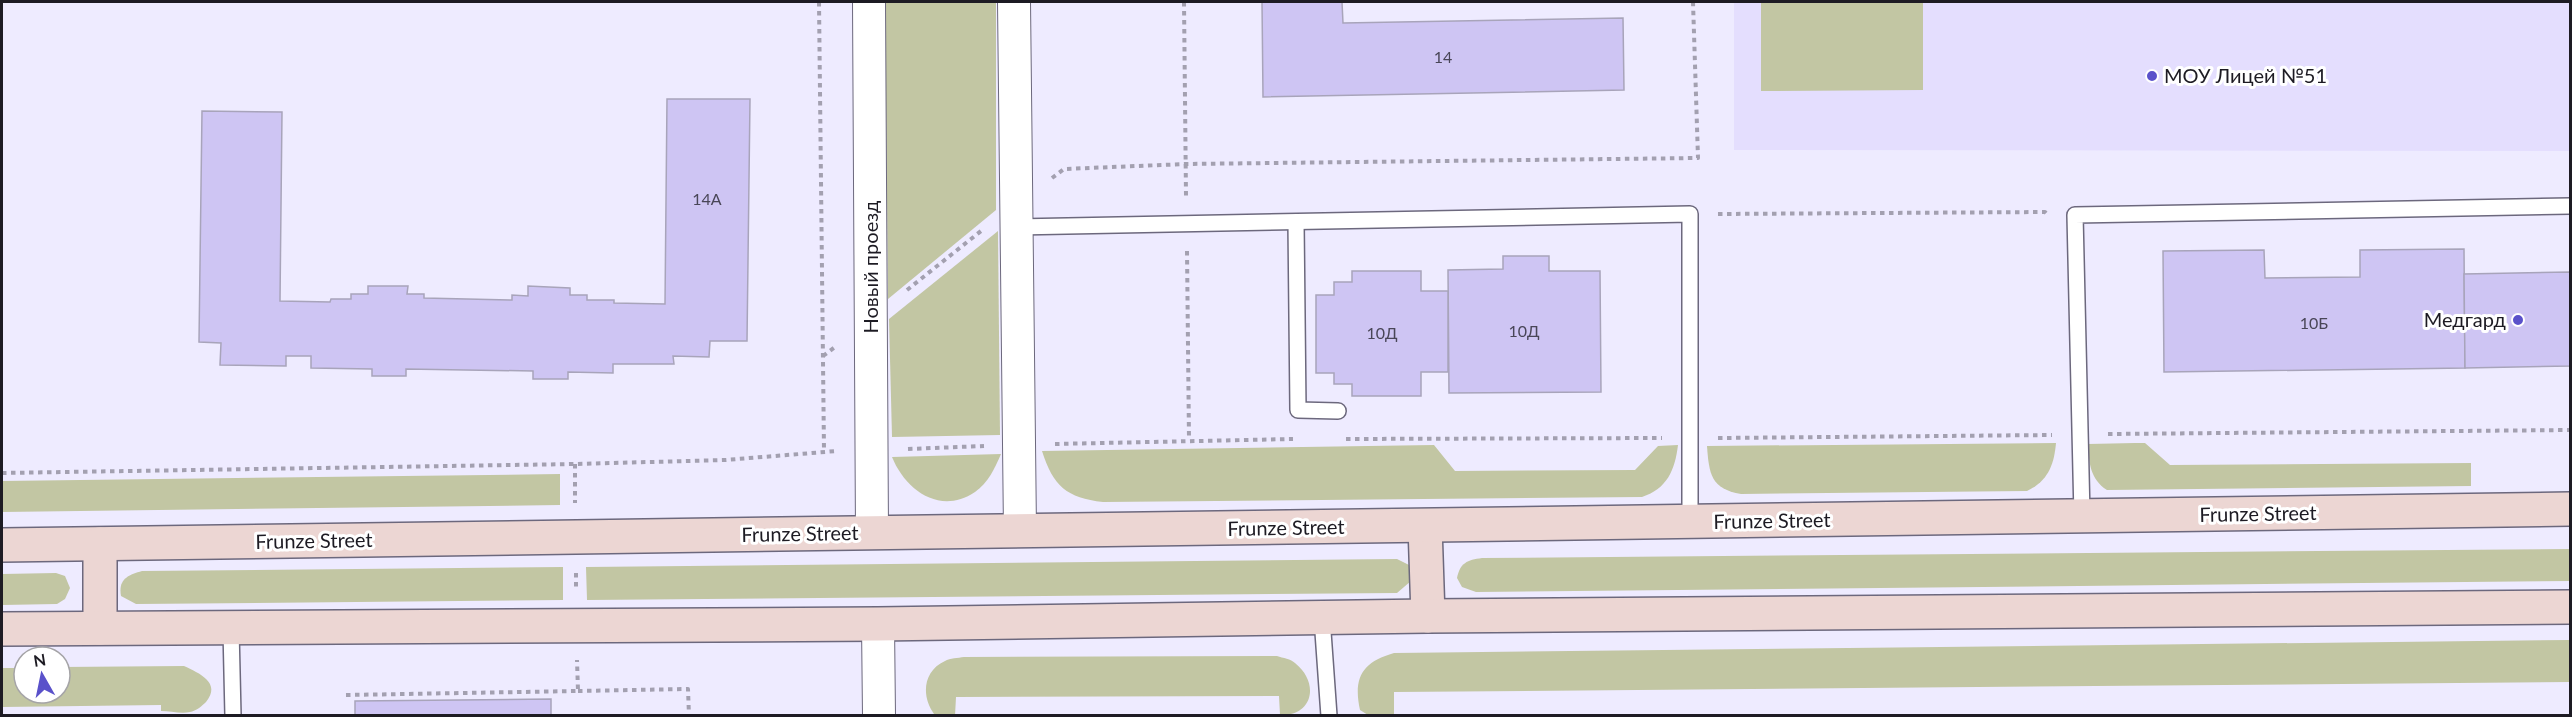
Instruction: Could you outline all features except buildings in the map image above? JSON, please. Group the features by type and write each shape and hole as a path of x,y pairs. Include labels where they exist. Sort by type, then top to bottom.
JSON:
{"main road":[{"name":"Frunze Street","path":"2,545 2571,509"},
{"path":"1425,526 1428,616"},
{"path":"100,544 100,628"},
{"path":"2,629 878,624 1428,616 2571,607"}],"street":[{"name":"Новый проезд","path":"869,2 872,533"},
{"path":"1014,2 1002,226 1018,445 1020,531"},
{"path":"878,624 879,716"}],"lane":[{"path":"2082,516 2075,215 2571,206"},
{"path":"1002,226 1690,214 1690,522"},
{"path":"1296,222 1298,410 1338,411"},
{"path":"1322,618 1329,716"},
{"path":"231,629 233,716"}],"path":[{"path":"819,2 824,451"},
{"path":"1045,183 1064,169 1186,164 1698,158 1693,2"},
{"path":"1690,214 2044,212"},
{"path":"823,356 1002,226"},
{"path":"1344,439 2571,430"},
{"path":"2,473 586,464 725,460 824,451 1296,439"},
{"path":"578,691 688,689 688,716"}],"shaded area":[{"name":"МОУ Лицей №51","path":"1734,2 2570,2 2570,151 1734,150"}],"green space":[{"path":"885,2 996,2 996,210 888,299"},
{"path":"1761,2 1923,2 1923,90 1761,91"},
{"path":"998,231 1000,435 892,437 889,319"},
{"path":"2056,443 2049,472 2027,491 1741,494 1723,488 1714,479 1709,465 1707,446"},
{"path":"2145,443 2170,465 2471,463 2471,486 2107,490 2101,486 2090,464 2088,444"},
{"path":"1434,445 1455,471 1635,470 1658,446 1678,445 1675,463 1664,484 1642,497 1103,502 1080,497 1063,488 1051,473 1042,451"},
{"path":"1001,454 991,475 980,488 962,499 949,501 925,496 914,488 905,479 892,457"},
{"path":"560,474 560,505 2,512 2,481"},
{"path":"2570,549 2570,581 1476,592 1462,587 1457,578 1465,563 1482,558"},
{"path":"1397,559 1411,566 1411,581 1397,593 587,600 586,567"},
{"path":"563,567 563,600 136,604 121,596 120,590 125,579 142,571"},
{"path":"56,573 65,576 70,588 65,599 57,604 2,605 2,574"},
{"path":"2570,640 2570,682 1394,692 1394,716 1368,715 1360,710 1358,699 1359,680 1362,673 1374,661 1394,653"},
{"path":"1277,656 1293,662 1303,671 1308,680 1310,689 1306,704 1291,714 1280,715 1279,696 956,697 955,716 934,714 926,692 928,677 938,665 949,659 964,657"},
{"path":"184,666 207,680 211,689 210,695 206,702 197,709 179,713 161,711 161,705 2,707 2,668 12,668 12,705 72,705 72,667"}],"place":[{"name":"МОУ Лицей №51","path":"2152,76"},
{"name":"Медгард","path":"2518,320"}]}
